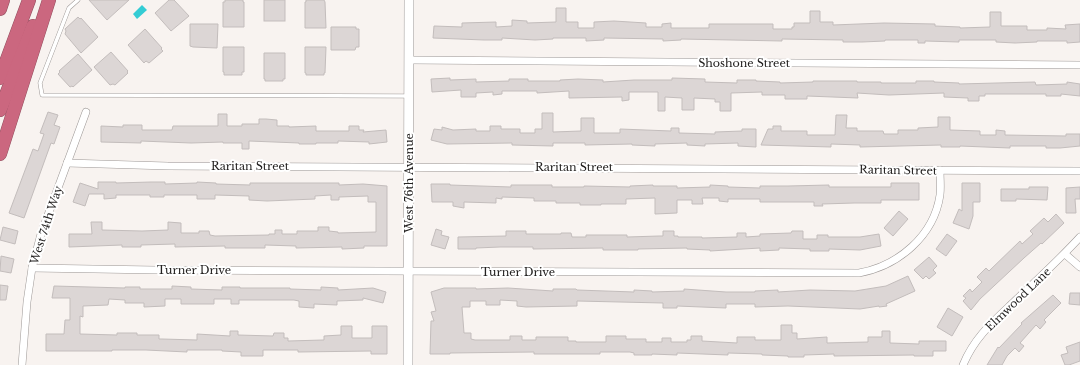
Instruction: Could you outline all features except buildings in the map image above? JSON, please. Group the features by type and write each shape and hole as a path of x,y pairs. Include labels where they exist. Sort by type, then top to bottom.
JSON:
{"highway":[{"path":"0,9 3,0"},
{"path":"0,78 29,0"},
{"path":"0,110 43,0"},
{"path":"0,154 49,0"}],"street":[{"name":"West 76th Avenue","path":"408,365 409,0"},
{"name":"Shoshone Street","path":"409,60 1080,65"},
{"name":"West 74th Way","path":"22,365 27,302 32,268 41,234 86,112"},
{"name":"Raritan Street","path":"67,163 168,166 409,166 1080,171"},
{"name":"Turner Drive","path":"32,268 847,274 870,271 891,263 907,251 922,235 936,210 940,195 940,170"},
{"name":"Elmwood Lane","path":"963,365 972,346 994,319 1065,254 1080,238"},
{"path":"1065,254 1080,267"}],"lane":[{"path":"78,0 69,8 40,83 42,95 409,96"}],"water":[{"path":"142,5 147,10 137,19 133,14"}]}
